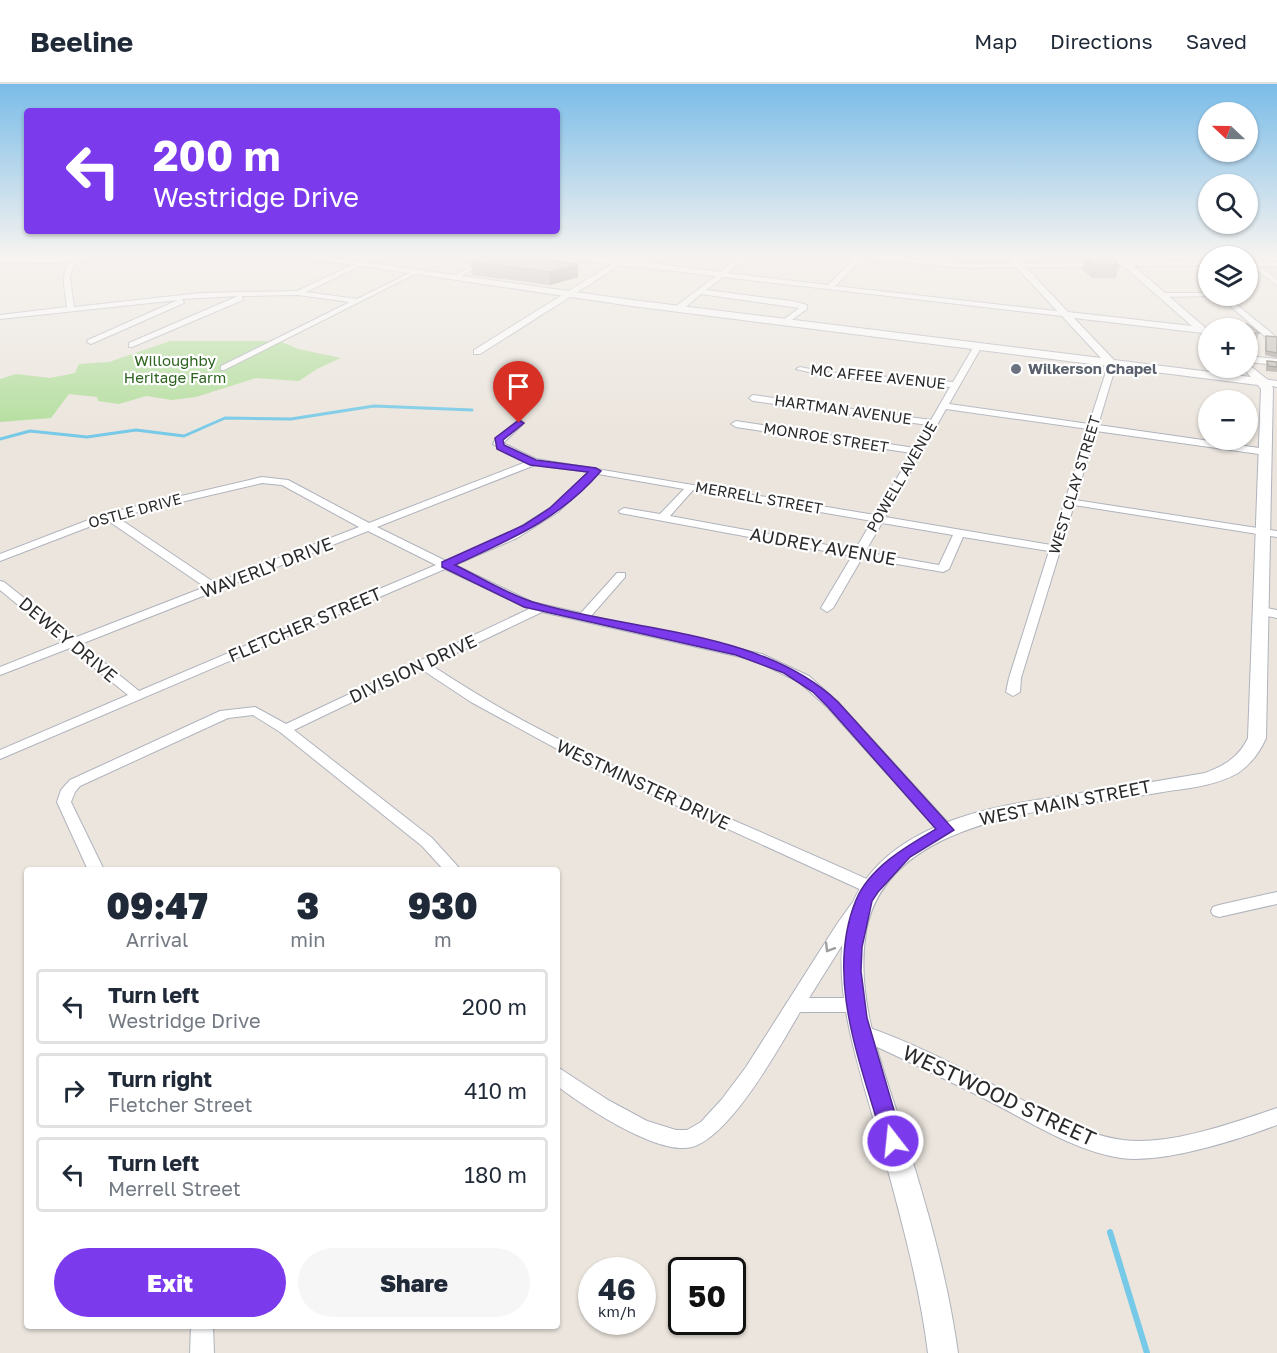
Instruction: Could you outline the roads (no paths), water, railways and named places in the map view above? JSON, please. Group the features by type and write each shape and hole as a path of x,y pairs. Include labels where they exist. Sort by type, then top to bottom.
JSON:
{"main road":[{"path":"721,314 1264,382"},
{"path":"1062,314 1110,362"},
{"path":"1065,314 1198,331"},
{"path":"1185,314 1198,325"},
{"path":"1258,360 1277,362"},
{"path":"1258,376 1264,382"},
{"name":"WEST MAIN STREET","path":"943,1353 935,1294 855,1005 853,947 868,894 904,854 946,830 1007,811 1209,778 1236,766 1245,759 1257,738 1269,613 1269,463 1272,408 1264,382"}],"street":[{"path":"0,317 22,314"},
{"path":"92,342 152,314"},
{"path":"132,345 200,314"},
{"path":"224,368 332,314"},
{"path":"477,352 536,314"},
{"path":"786,322 795,314"},
{"path":"1245,314 1275,338"},
{"path":"1258,336 1275,338"},
{"name":"POWELL AVENUE","path":"827,608 978,346"},
{"name":"WEST CLAY STREET","path":"1014,692 1015,678 1094,428 1109,375 1110,362"},
{"name":"MC AFFEE AVENUE","path":"800,369 825,374 955,385"},
{"path":"1264,382 1277,384"},
{"name":"HARTMAN AVENUE","path":"753,398 933,423"},
{"path":"943,406 1094,428 1269,463"},
{"name":"MERRELL STREET","path":"519,423 499,440 498,444 534,462 1055,549"},
{"name":"MONROE STREET","path":"736,424 916,451"},
{"name":"WAVERLY DRIVE","path":"0,671 534,462"},
{"name":"FLETCHER STREET","path":"0,755 528,528 554,510 596,471"},
{"name":"OSTLE DRIVE","path":"0,558 108,516 275,479 294,486 370,528"},
{"path":"663,518 692,487"},
{"path":"1071,502 1270,533"},
{"name":"AUDREY AVENUE","path":"624,511 943,569 960,532"},
{"path":"108,516 214,588"},
{"path":"370,528 540,608 740,652 789,670 811,684 833,705 946,830"},
{"path":"583,618 621,575"},
{"name":"DEWEY DRIVE","path":"0,584 137,696"},
{"name":"DIVISION DRIVE","path":"285,729 540,608"},
{"name":"WESTMINSTER DRIVE","path":"423,665 483,705 597,767 868,894"},
{"path":"95,867 64,802 68,790 75,783 225,714 255,711 285,729 427,843 450,867"},
{"path":"560,1077 595,1102 628,1120 677,1139 691,1138 709,1127 767,1051 832,944 868,894"},
{"path":"1219,911 1277,898"},
{"path":"796,1005 855,1005"},
{"name":"WESTWOOD STREET","path":"861,1032 931,1063 1076,1136 1121,1149 1147,1150 1230,1134 1277,1116"},
{"path":"202,1329 202,1353"}],"waterway":[{"path":"0,439 30,431 87,437 136,430 184,436 225,418 291,419 374,406 472,410"},
{"path":"1110,1232 1147,1353"}],"place":[{"name":"Wilkerson Chapel","path":"1016,369"}],"park label":[{"name":"Willoughby Heritage Farm","path":"175,370"}]}
